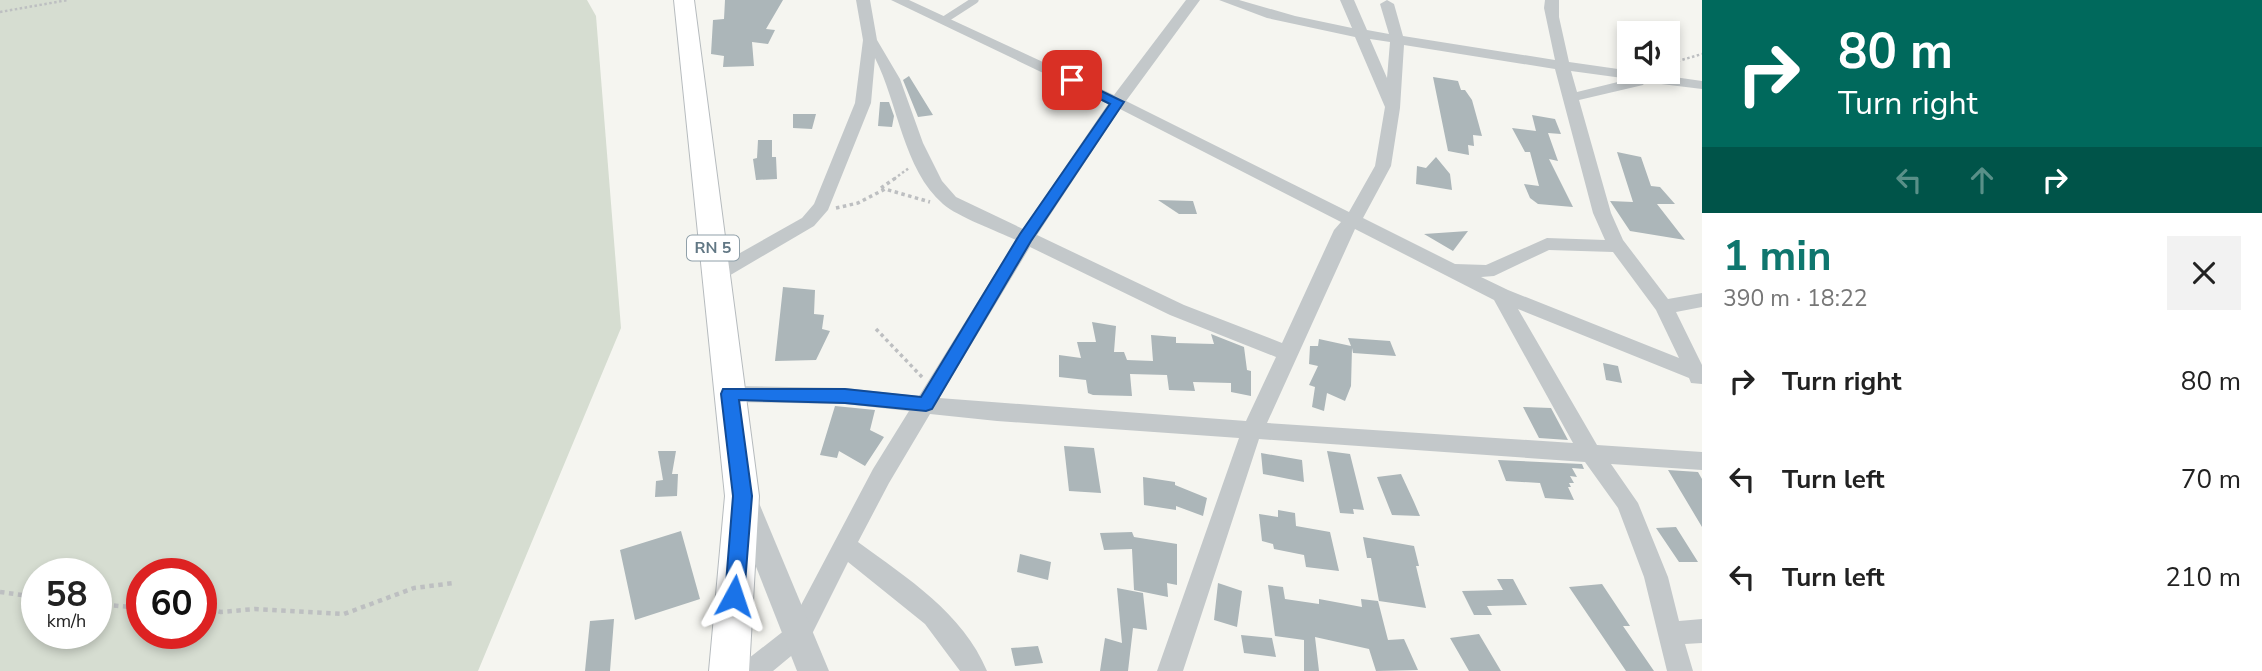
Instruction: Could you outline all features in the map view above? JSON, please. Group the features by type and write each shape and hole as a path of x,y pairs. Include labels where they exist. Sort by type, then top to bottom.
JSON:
{"main road":[{"name":"RN 5","path":"684,0 743,496"},
{"path":"729,671 743,496"}],"street":[{"path":"716,275 808,222 822,206 863,103 870,40 863,0"},
{"path":"898,0 1117,102 1501,295 1699,378"},
{"path":"1226,0 1261,14 1359,33 1617,73"},
{"path":"1347,0 1392,108"},
{"path":"1552,0 1550,10 1564,54 1562,66 1602,213 1619,246 1664,307 1699,378"},
{"path":"1170,671 1242,454 1343,230 1354,219 1383,166 1392,108 1397,39 1387,4"},
{"path":"753,671 799,634 881,476 1026,238 1184,5"},
{"path":"870,40 885,58 920,157 942,194 950,201 1177,310 1287,352"},
{"path":"1680,82 1702,85"},
{"path":"1570,97 1627,84"},
{"path":"1452,270 1488,271 1546,244 1619,246"},
{"path":"1501,295 1539,367 1591,454 1627,503 1656,577 1681,671"},
{"path":"1664,307 1702,300"},
{"path":"729,394 930,397 997,413 1702,461"},
{"path":"743,496 813,671"},
{"path":"845,546 911,593 940,621 964,652 974,671"},
{"path":"1669,633 1702,631"}],"lane":[{"path":"944,20 975,0"}],"path":[{"path":"0,12 68,0"},
{"path":"1680,60 1702,54"},
{"path":"822,206 842,208 878,190 910,168 920,157"},
{"path":"878,190 899,192 930,202 950,201"},
{"path":"876,329 930,397"},
{"path":"217,611 255,609 344,614 414,588 454,583"},
{"path":"0,592 21,595"}],"shaded area":[{"path":"0,0 587,0 596,16 621,328 478,671 0,671"}],"building":[{"path":"725,0 783,0 766,29 775,30 768,44 752,42 754,66 723,67 724,56 711,54 713,20 724,19"},
{"path":"909,76 933,115 918,117 903,80"},
{"path":"1433,77 1458,81 1461,90 1465,90 1472,100 1482,136 1473,135 1474,146 1468,145 1469,155 1448,151"},
{"path":"880,102 889,102 894,116 892,127 878,126"},
{"path":"793,114 816,114 812,129 793,128"},
{"path":"1532,115 1555,119 1561,134 1548,133 1558,161 1549,159 1573,207 1538,204 1530,198 1524,184 1539,186 1530,152 1525,152 1512,128 1536,131"},
{"path":"758,140 772,140 772,157 776,157 777,179 756,180 753,159 757,158"},
{"path":"1617,152 1641,157 1651,186 1660,187 1675,204 1657,204 1685,240 1630,231 1610,201 1633,202"},
{"path":"1436,157 1450,174 1452,190 1416,184 1417,166 1426,168"},
{"path":"1158,200 1193,201 1197,214 1179,214"},
{"path":"1468,231 1453,251 1424,234"},
{"path":"783,287 815,290 814,314 824,315 822,329 830,331 816,360 775,361"},
{"path":"1092,322 1116,326 1114,352 1124,352 1127,360 1153,361 1151,335 1176,337 1176,343 1214,344 1211,334 1244,347 1247,370 1251,371 1251,396 1231,392 1231,383 1193,382 1195,391 1169,390 1167,375 1130,374 1132,396 1088,393 1086,380 1059,377 1059,355 1081,358 1077,342 1096,342"},
{"path":"1348,338 1390,341 1396,356 1353,353 1352,348 1351,386 1345,401 1327,393 1324,411 1312,407 1315,387 1309,385 1318,366 1309,364 1310,346 1318,346 1319,339 1351,346"},
{"path":"1603,363 1618,366 1622,383 1606,380"},
{"path":"835,406 875,410 870,430 884,437 865,466 839,451 837,458 820,455"},
{"path":"1523,407 1551,408 1568,440 1539,438"},
{"path":"1064,446 1094,448 1101,493 1069,491"},
{"path":"658,451 676,451 672,474 678,474 677,496 655,497 656,481 663,480"},
{"path":"1327,451 1350,454 1364,510 1353,509 1354,514 1340,513"},
{"path":"1261,453 1302,460 1304,482 1263,474"},
{"path":"1498,460 1582,464 1584,469 1572,468 1577,477 1570,476 1574,483 1569,483 1571,487 1568,487 1574,500 1545,498 1540,483 1506,481"},
{"path":"1668,470 1698,472 1702,479 1702,527"},
{"path":"1401,474 1420,516 1392,515 1377,477"},
{"path":"1143,477 1175,482 1175,485 1207,498 1203,516 1176,506 1176,510 1144,505"},
{"path":"1278,510 1295,513 1296,526 1330,532 1339,571 1306,567 1304,555 1274,549 1273,544 1262,541 1259,514 1278,517"},
{"path":"1676,527 1698,562 1679,562 1656,528"},
{"path":"681,531 700,599 635,620 620,550"},
{"path":"1132,532 1134,537 1177,544 1177,585 1167,583 1168,597 1134,590 1132,549 1104,550 1100,533"},
{"path":"1363,537 1414,546 1426,608 1379,601 1371,558 1367,558"},
{"path":"1020,554 1051,562 1048,580 1017,572"},
{"path":"1497,579 1513,579 1527,605 1487,606 1492,615 1474,615 1462,591 1503,590"},
{"path":"1218,583 1242,591 1237,627 1214,620"},
{"path":"1602,584 1630,626 1623,626 1654,671 1626,671 1569,587"},
{"path":"1268,585 1283,587 1285,599 1319,604 1319,599 1362,607 1361,599 1378,601 1388,640 1404,639 1418,670 1376,671 1369,649 1315,637 1319,671 1304,671 1304,640 1275,636"},
{"path":"1117,588 1143,593 1147,630 1133,628 1128,671 1100,671 1105,638 1122,643"},
{"path":"614,619 610,671 585,671 590,621"},
{"path":"1479,634 1501,671 1469,671 1450,638"},
{"path":"1241,635 1272,638 1276,657 1244,653"},
{"path":"1038,646 1043,663 1015,666 1011,648"}],"route":[{"path":"734,596 743,496 729,394 845,396 926,404 1026,238 1117,102 1072,80"}]}
